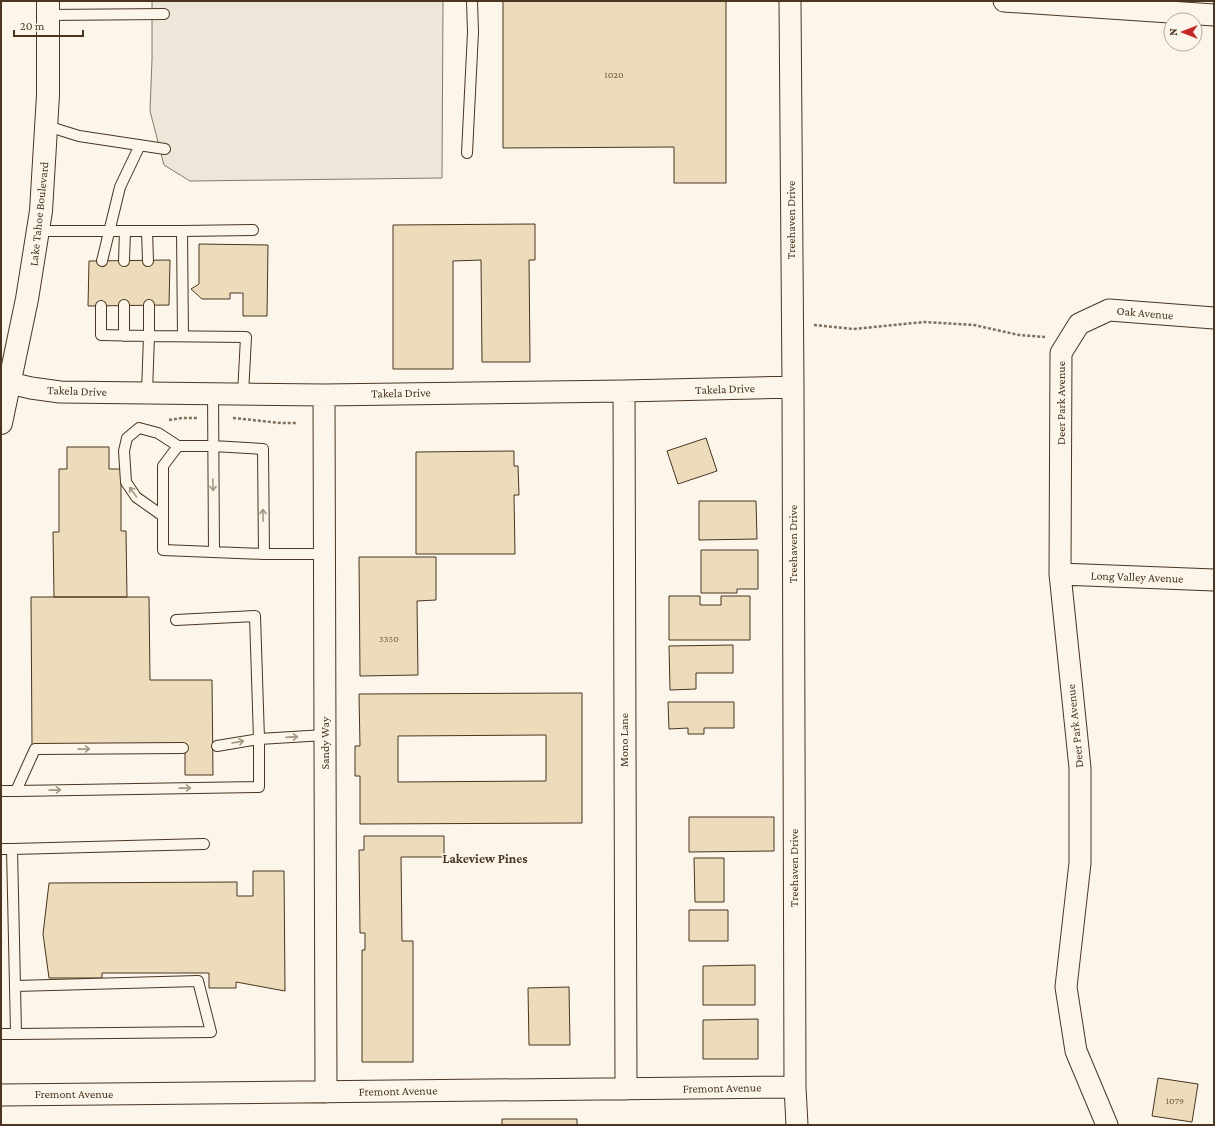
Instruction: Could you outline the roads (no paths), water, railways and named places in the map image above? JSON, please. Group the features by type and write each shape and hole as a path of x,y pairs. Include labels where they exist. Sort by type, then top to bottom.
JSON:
{"highway":[{"name":"Lake Tahoe Boulevard","path":"1,423 5,381 28,299 41,211 47,126 49,59 48,8"}],"street":[{"name":"Treehaven Drive","path":"790,1 793,387 795,1087 797,1125"},
{"path":"1004,1 1214,15"},
{"name":"Oak Avenue","path":"1074,332 1109,310 1214,318"},
{"name":"Deer Park Avenue","path":"1074,332 1061,353 1060,574 1080,768 1080,863 1066,987 1076,1051 1107,1125"},
{"name":"Takela Drive","path":"5,381 30,388 60,392 243,394 624,391 793,387"},
{"name":"Mono Lane","path":"624,391 626,1089"},
{"name":"Sandy Way","path":"324,394 326,1092"},
{"name":"Long Valley Avenue","path":"1060,574 1214,580"},
{"name":"Fremont Avenue","path":"1,1094 795,1087"}],"lane":[{"path":"467,153 473,32 472,1"},
{"path":"48,8 164,14"},
{"path":"47,126 79,136 165,149"},
{"path":"102,261 120,187 140,145"},
{"path":"38,231 253,230"},
{"path":"124,261 125,231"},
{"path":"147,231 148,261"},
{"path":"182,231 183,336"},
{"path":"124,305 124,336"},
{"path":"147,392 149,305"},
{"path":"100,306 100,335 246,337 243,394"},
{"path":"213,393 214,552"},
{"path":"163,516 136,497 126,482 124,451 127,438 139,428 158,433 178,446 213,446 262,449 264,554"},
{"path":"178,446 163,466 163,550 264,554 324,554"},
{"path":"1,791 259,787 260,739 255,616 176,620"},
{"path":"217,746 260,739 325,735"},
{"path":"16,791 35,749 183,748"},
{"path":"1,849 204,844"},
{"path":"12,849 16,1034"},
{"path":"1,1034 211,1032 198,981 15,986"}],"district":[{"name":"Lakeview Pines","path":"485,858"}]}
